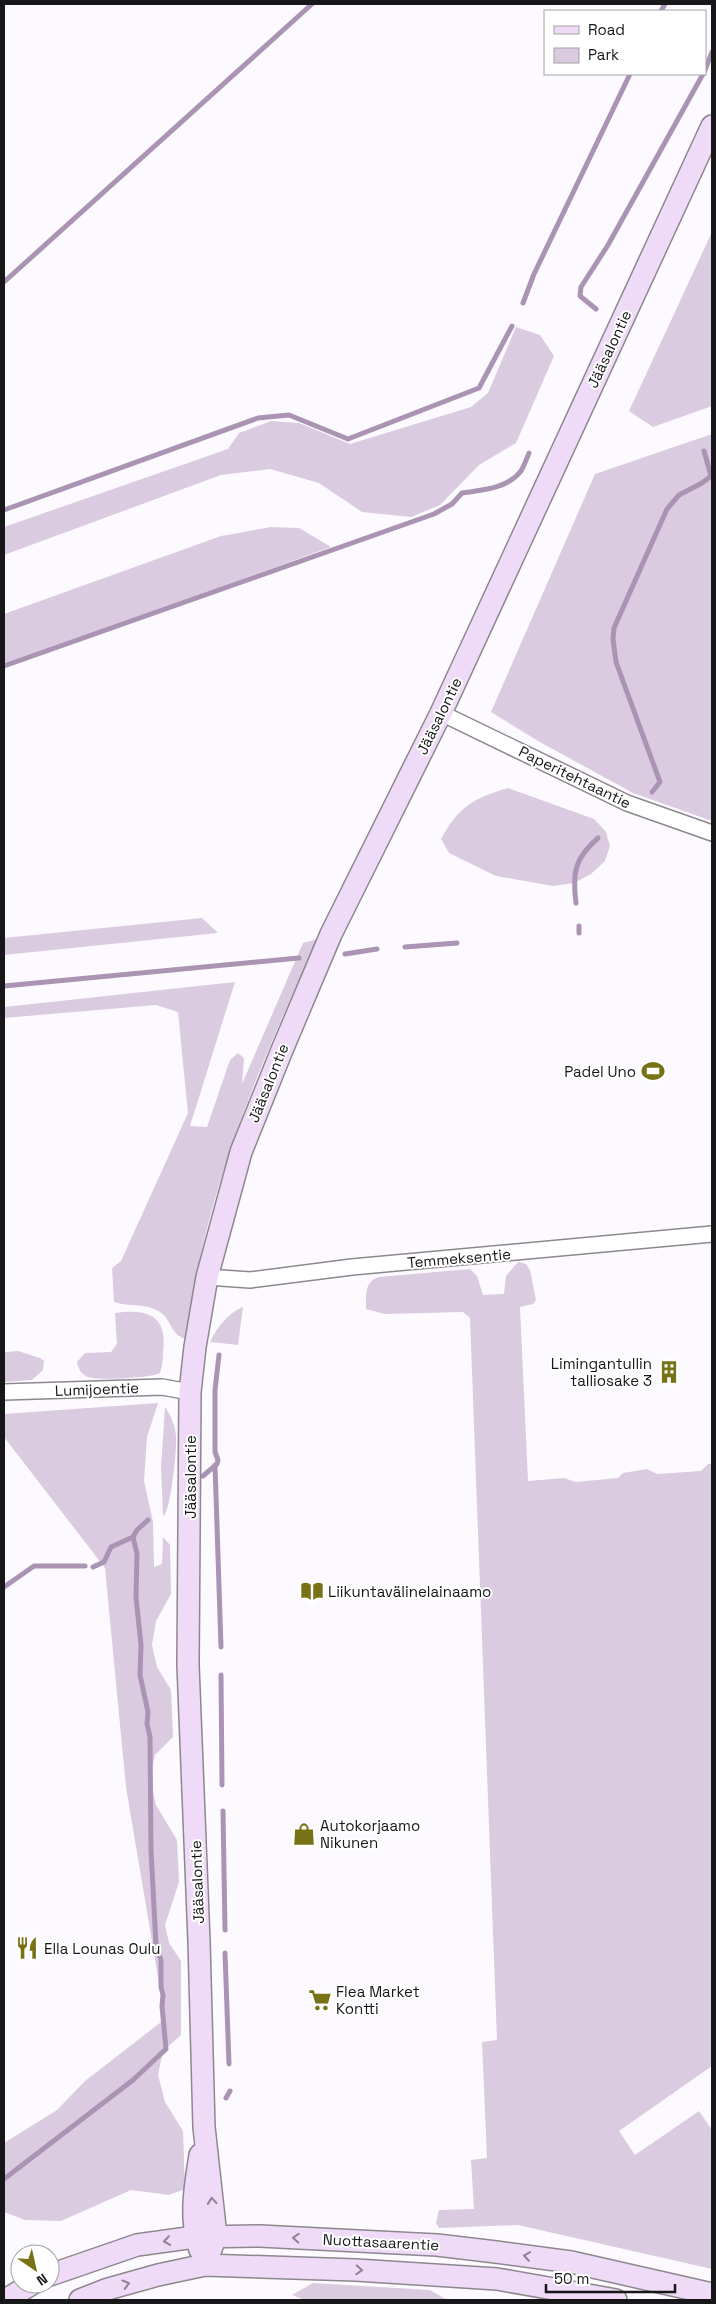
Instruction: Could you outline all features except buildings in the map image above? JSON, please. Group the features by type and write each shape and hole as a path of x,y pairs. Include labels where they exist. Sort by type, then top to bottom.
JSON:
{"main road":[{"name":"Jääsalontie","path":"205,2265 200,1971 188,1665 190,1392 206,1277 241,1152 331,934 441,713 712,126"},
{"name":"Nuottasaarentie","path":"60,2272 137,2245 205,2237 267,2236 437,2245 570,2262 712,2294"},
{"name":"Nuottasaarentie","path":"80,2300 108,2289 150,2277 205,2265 356,2270 497,2279 616,2300"}],"street":[{"name":"Paperitehtaantie","path":"441,713 626,803 712,833"},
{"name":"Temmeksentie","path":"206,1277 250,1280 352,1267 712,1234"},
{"name":"Lumijoentie","path":"4,1392 162,1387 190,1392"}],"green space":[{"path":"712,232 712,406 653,427 629,411"},
{"path":"516,327 540,335 554,356 516,443 479,465 440,505 411,517 362,512 319,483 270,469 221,475 4,555 4,527 228,449 239,433 271,421 299,423 350,444 471,407 488,393"},
{"path":"712,434 712,821 633,793 538,741 491,712 595,474"},
{"path":"271,527 299,528 331,547 4,665 4,614 221,536"},
{"path":"508,788 594,819 606,832 610,846 605,861 591,874 574,883 553,886 496,876 449,853 441,839 447,828 461,811 476,800"},
{"path":"202,918 218,933 4,955 4,938"},
{"path":"318,939 274,1036 236,1134 206,1234 194,1286 186,1339 177,1334 164,1315 155,1309 114,1302 112,1268 121,1261 188,1113 178,1012 156,1005 4,1018 4,1007 235,982 190,1126 207,1127 230,1060 238,1053 244,1058 242,1084 303,943"},
{"path":"518,1262 526,1264 530,1270 536,1300 533,1304 520,1307 528,1481 564,1478 576,1482 618,1478 623,1473 647,1469 657,1474 701,1471 708,1464 712,1464 712,2066 619,2131 635,2155 699,2111 712,2130 712,2269 518,2225 439,2228 436,2223 439,2210 474,2209 471,2160 487,2158 482,2042 497,2040 470,1318 463,1312 385,1314 366,1309 366,1295 368,1286 374,1279 379,1277 470,1269 477,1276 483,1295 504,1294 506,1276"},
{"path":"243,1307 238,1345 210,1342 224,1321 232,1313"},
{"path":"138,1312 154,1317 159,1323 164,1340 163,1361 160,1373 137,1377 98,1379 86,1376 78,1368 77,1362 85,1353 111,1352 117,1344 115,1313"},
{"path":"18,1351 44,1361 43,1370 32,1380 4,1382 4,1352"},
{"path":"158,1403 147,1437 144,1481 153,1522 154,1567 162,1564 163,1537 170,1545 171,1594 156,1621 152,1645 157,1667 171,1690 173,1737 155,1755 150,1779 156,1805 177,1840 179,1882 165,1925 169,1943 181,1961 181,2035 163,2051 158,2075 165,2102 183,2131 185,2189 169,2195 131,2190 61,2221 25,2220 4,2212 4,2143 57,2110 85,2081 165,2019 126,1787 105,1568 4,1437 4,1414"},
{"path":"165,1407 174,1424 176,1443 171,1490 164,1516 161,1468"},
{"path":"313,2283 430,2290 447,2300 305,2300 292,2295"}],"waterway":[{"path":"4,282 312,4"},
{"path":"662,10 665,4"},
{"path":"706,67 712,52"},
{"path":"523,303 534,274 630,75"},
{"path":"596,309 580,296 581,287 608,245 702,75"},
{"path":"4,510 258,418 289,415 348,439 479,388 512,326"},
{"path":"652,792 660,782 616,662 613,639 614,628 667,509 679,495 711,476 704,451"},
{"path":"4,666 434,514 452,504 462,493 494,488 509,482 521,471 529,453"},
{"path":"576,903 575,874 577,866 584,852 598,838"},
{"path":"579,926 579,933"},
{"path":"405,947 457,943"},
{"path":"345,954 377,949"},
{"path":"4,986 299,958"},
{"path":"203,1476 217,1464 218,1460 215,1452 215,1390 219,1355"},
{"path":"215,1465 221,1647"},
{"path":"93,1567 104,1562 111,1547 133,1537 137,1530 148,1520"},
{"path":"4,2179 133,2080 166,2049 162,2006 161,1960 156,1945 151,1850 150,1737 147,1724 148,1712 140,1675 141,1645 136,1597 137,1554 133,1537"},
{"path":"4,1587 34,1566 85,1566"},
{"path":"221,1675 222,1785"},
{"path":"223,1811 225,1930"},
{"path":"225,1953 229,2064"},
{"path":"226,2098 230,2091"}],"place":[{"name":"Padel Uno","path":"653,1071"},
{"name":"Limingantullin talliosake 3","path":"669,1372"},
{"name":"Liikuntavälinelainaamo","path":"312,1591"},
{"name":"Autokorjaamo Nikunen","path":"304,1834"},
{"name":"Ella Lounas Oulu","path":"27,1948"},
{"name":"Flea Market Kontti","path":"320,2000"}]}
